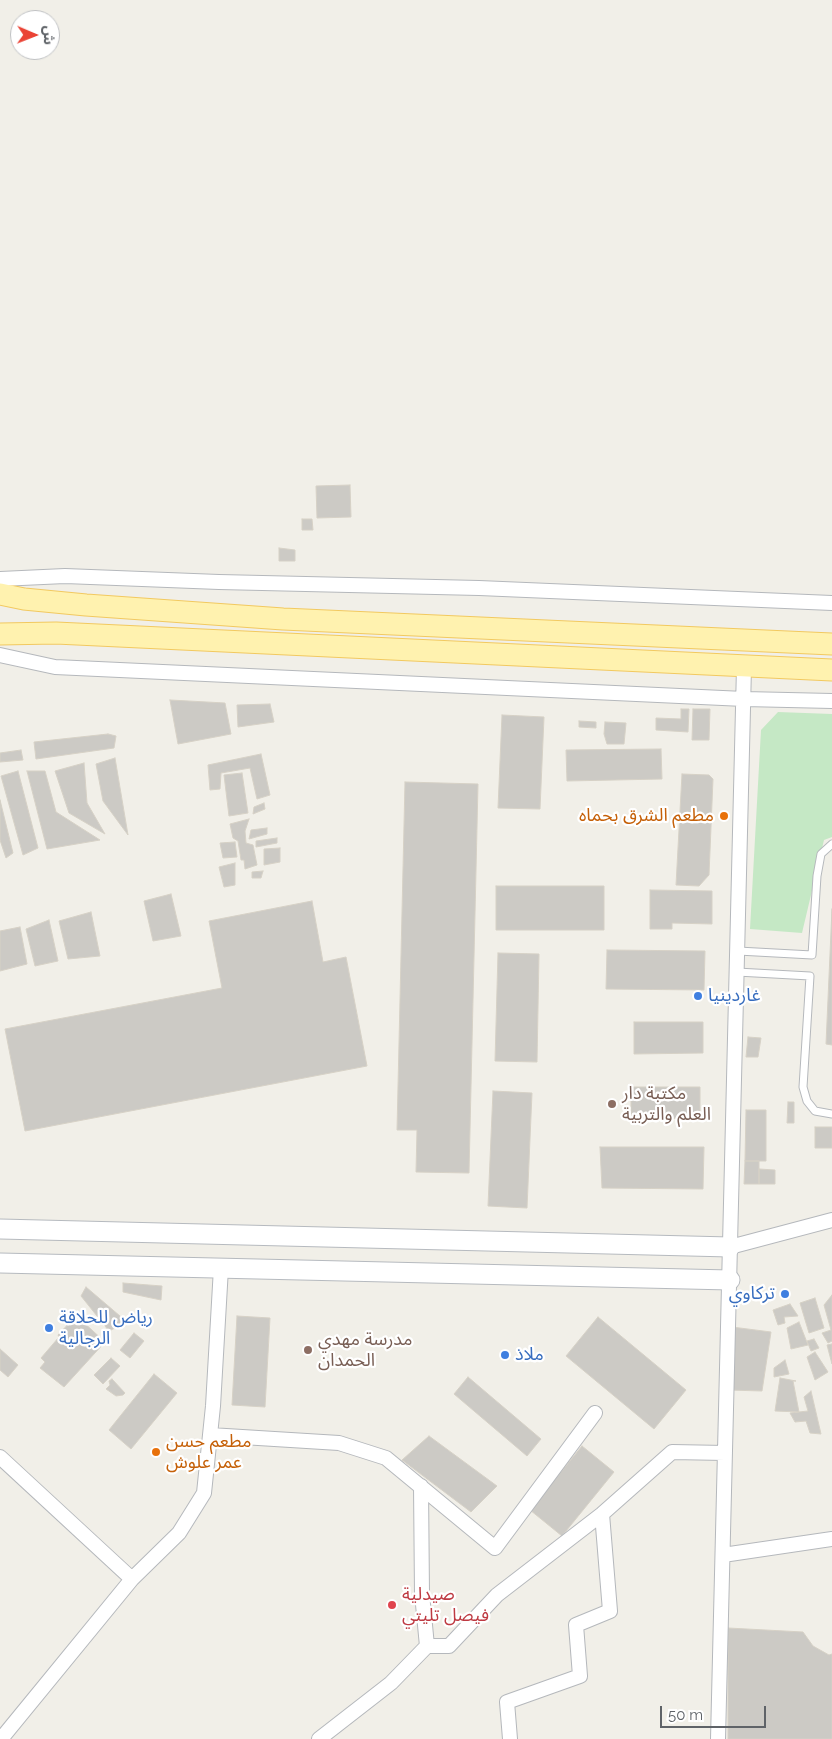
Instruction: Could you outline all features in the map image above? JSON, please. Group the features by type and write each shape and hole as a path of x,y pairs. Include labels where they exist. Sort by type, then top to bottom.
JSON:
{"main road":[{"path":"0,594 24,599 86,605 283,619 832,644"},
{"path":"0,634 56,633 832,670"},
{"path":"0,1229 730,1247"},
{"path":"0,1263 730,1280"}],"street":[{"path":"0,579 64,576 219,582 479,588 832,603"},
{"path":"0,655 56,667 744,699 832,701"},
{"path":"718,1739 744,667"},
{"path":"730,1247 832,1220"},
{"path":"1,1739 132,1579 179,1533 204,1492 210,1435 221,1268"},
{"path":"210,1435 339,1443 386,1458 495,1548 595,1414"},
{"path":"320,1739 391,1682 427,1646 449,1646 497,1595 602,1514 672,1452 725,1453"},
{"path":"0,1457 132,1579"},
{"path":"420,1486 422,1594 427,1646"},
{"path":"510,1739 507,1702 580,1676 576,1625 610,1611 602,1514"},
{"path":"723,1555 832,1539"}],"lane":[{"path":"738,951 812,955 817,876 821,854 832,844"},
{"path":"737,972 810,976 803,1087 807,1101 815,1111 832,1114"}],"green space":[{"path":"778,712 832,714 832,837 824,840 802,933 750,929 761,730"}],"building":[{"path":"350,485 351,517 317,518 316,486"},
{"path":"302,519 312,519 313,530 302,530"},
{"path":"279,548 295,550 295,561 279,561"},
{"path":"170,700 225,703 231,734 178,744"},
{"path":"270,704 274,722 238,727 237,705"},
{"path":"681,709 689,709 688,732 656,730 656,718 681,719"},
{"path":"693,709 710,709 709,740 692,740"},
{"path":"502,715 544,717 540,809 498,808"},
{"path":"579,721 596,722 596,728 579,727"},
{"path":"605,722 626,723 624,744 607,744 604,734"},
{"path":"108,734 116,736 114,748 36,759 34,742"},
{"path":"661,749 662,779 567,781 566,750"},
{"path":"21,750 23,760 0,762 0,753"},
{"path":"261,754 270,795 257,799 250,768 221,773 220,789 210,790 208,765"},
{"path":"115,758 128,835 103,801 96,764"},
{"path":"84,763 87,803 105,834 69,813 55,771"},
{"path":"18,771 38,848 23,855 1,776"},
{"path":"27,771 45,771 56,812 100,840 47,849"},
{"path":"242,773 248,813 229,816 224,775"},
{"path":"682,774 709,775 713,779 709,875 699,886 676,885"},
{"path":"405,782 478,784 469,1173 416,1172 417,1130 397,1130"},
{"path":"0,800 13,853 6,858 0,840"},
{"path":"264,803 265,809 253,814 254,807"},
{"path":"249,819 245,831 246,843 253,845 257,865 245,869 244,860 241,860 238,841 233,838 230,824"},
{"path":"267,828 267,834 249,839 251,830"},
{"path":"277,838 277,843 256,847 256,841"},
{"path":"235,842 237,857 223,858 220,843"},
{"path":"280,848 280,862 264,865 264,849"},
{"path":"235,863 235,885 224,887 219,867"},
{"path":"263,871 261,878 252,878 252,872"},
{"path":"496,886 604,886 604,930 496,930"},
{"path":"650,890 712,891 712,924 672,923 672,929 650,929"},
{"path":"171,894 181,936 153,941 144,901"},
{"path":"312,901 323,962 346,957 367,1066 25,1131 5,1029 222,988 209,921"},
{"path":"832,909 832,1045 826,1044"},
{"path":"91,912 100,956 68,959 59,921"},
{"path":"49,920 58,961 35,966 26,929"},
{"path":"20,927 27,964 0,971 0,931"},
{"path":"607,950 705,951 704,990 606,989"},
{"path":"498,953 539,954 537,1062 495,1061"},
{"path":"634,1022 703,1022 703,1053 634,1054"},
{"path":"748,1037 761,1038 758,1057 746,1057"},
{"path":"631,1087 700,1087 700,1118 631,1119"},
{"path":"493,1091 532,1093 527,1208 488,1206"},
{"path":"788,1102 794,1102 794,1123 787,1123"},
{"path":"746,1110 766,1110 766,1161 745,1161"},
{"path":"815,1127 832,1127 832,1148 815,1148"},
{"path":"600,1147 704,1147 703,1189 602,1188"},
{"path":"745,1161 759,1161 759,1184 744,1184"},
{"path":"759,1169 775,1170 775,1184 759,1184"},
{"path":"123,1283 162,1286 161,1300 123,1292"},
{"path":"86,1287 127,1322 109,1331 81,1296"},
{"path":"832,1295 832,1341 828,1343 822,1333 831,1330 824,1305"},
{"path":"815,1298 824,1328 809,1333 800,1303"},
{"path":"790,1304 798,1316 784,1317 785,1323 778,1325 773,1310"},
{"path":"237,1316 270,1318 265,1407 232,1405"},
{"path":"598,1317 686,1390 654,1429 566,1356"},
{"path":"73,1319 77,1323 81,1320 105,1342 64,1387 40,1368 45,1362 41,1358"},
{"path":"799,1322 808,1345 791,1349 787,1328"},
{"path":"732,1327 771,1332 762,1391 729,1390 735,1355"},
{"path":"134,1333 144,1341 130,1358 120,1350"},
{"path":"814,1339 819,1348 811,1351 807,1341"},
{"path":"832,1344 832,1364 827,1345"},
{"path":"0,1349 18,1365 8,1377 0,1370"},
{"path":"815,1352 828,1372 815,1380 807,1357"},
{"path":"111,1358 120,1366 103,1384 94,1375"},
{"path":"785,1360 789,1374 774,1377 774,1368"},
{"path":"154,1374 177,1393 131,1449 109,1430"},
{"path":"468,1377 541,1439 527,1456 454,1394"},
{"path":"780,1378 796,1381 793,1381 799,1412 775,1411"},
{"path":"112,1379 125,1393 123,1395 116,1396 106,1389 110,1385 109,1381"},
{"path":"811,1391 821,1434 810,1433 806,1421 795,1422 790,1413 808,1411 804,1397"},
{"path":"429,1436 497,1486 471,1512 402,1460"},
{"path":"582,1446 614,1472 562,1536 530,1510"},
{"path":"728,1628 803,1632 813,1646 829,1655 832,1654 832,1739 728,1739"}],"place":[{"name":"مطعم الشرق بحماه","path":"724,816"},
{"name":"غاردينيا","path":"698,996"},
{"name":"مكتبة دار العلم والتربية","path":"612,1104"},
{"name":"تركاوي","path":"785,1294"},
{"name":"رياض للحلاقة الرجالية","path":"49,1328"},
{"name":"مدرسة مهدي الحمدان","path":"308,1350"},
{"name":"ملاذ","path":"505,1355"},
{"name":"مطعم حسن عمر علوش","path":"156,1452"},
{"name":"صيدلية فيصل تليتي","path":"392,1605"}]}
